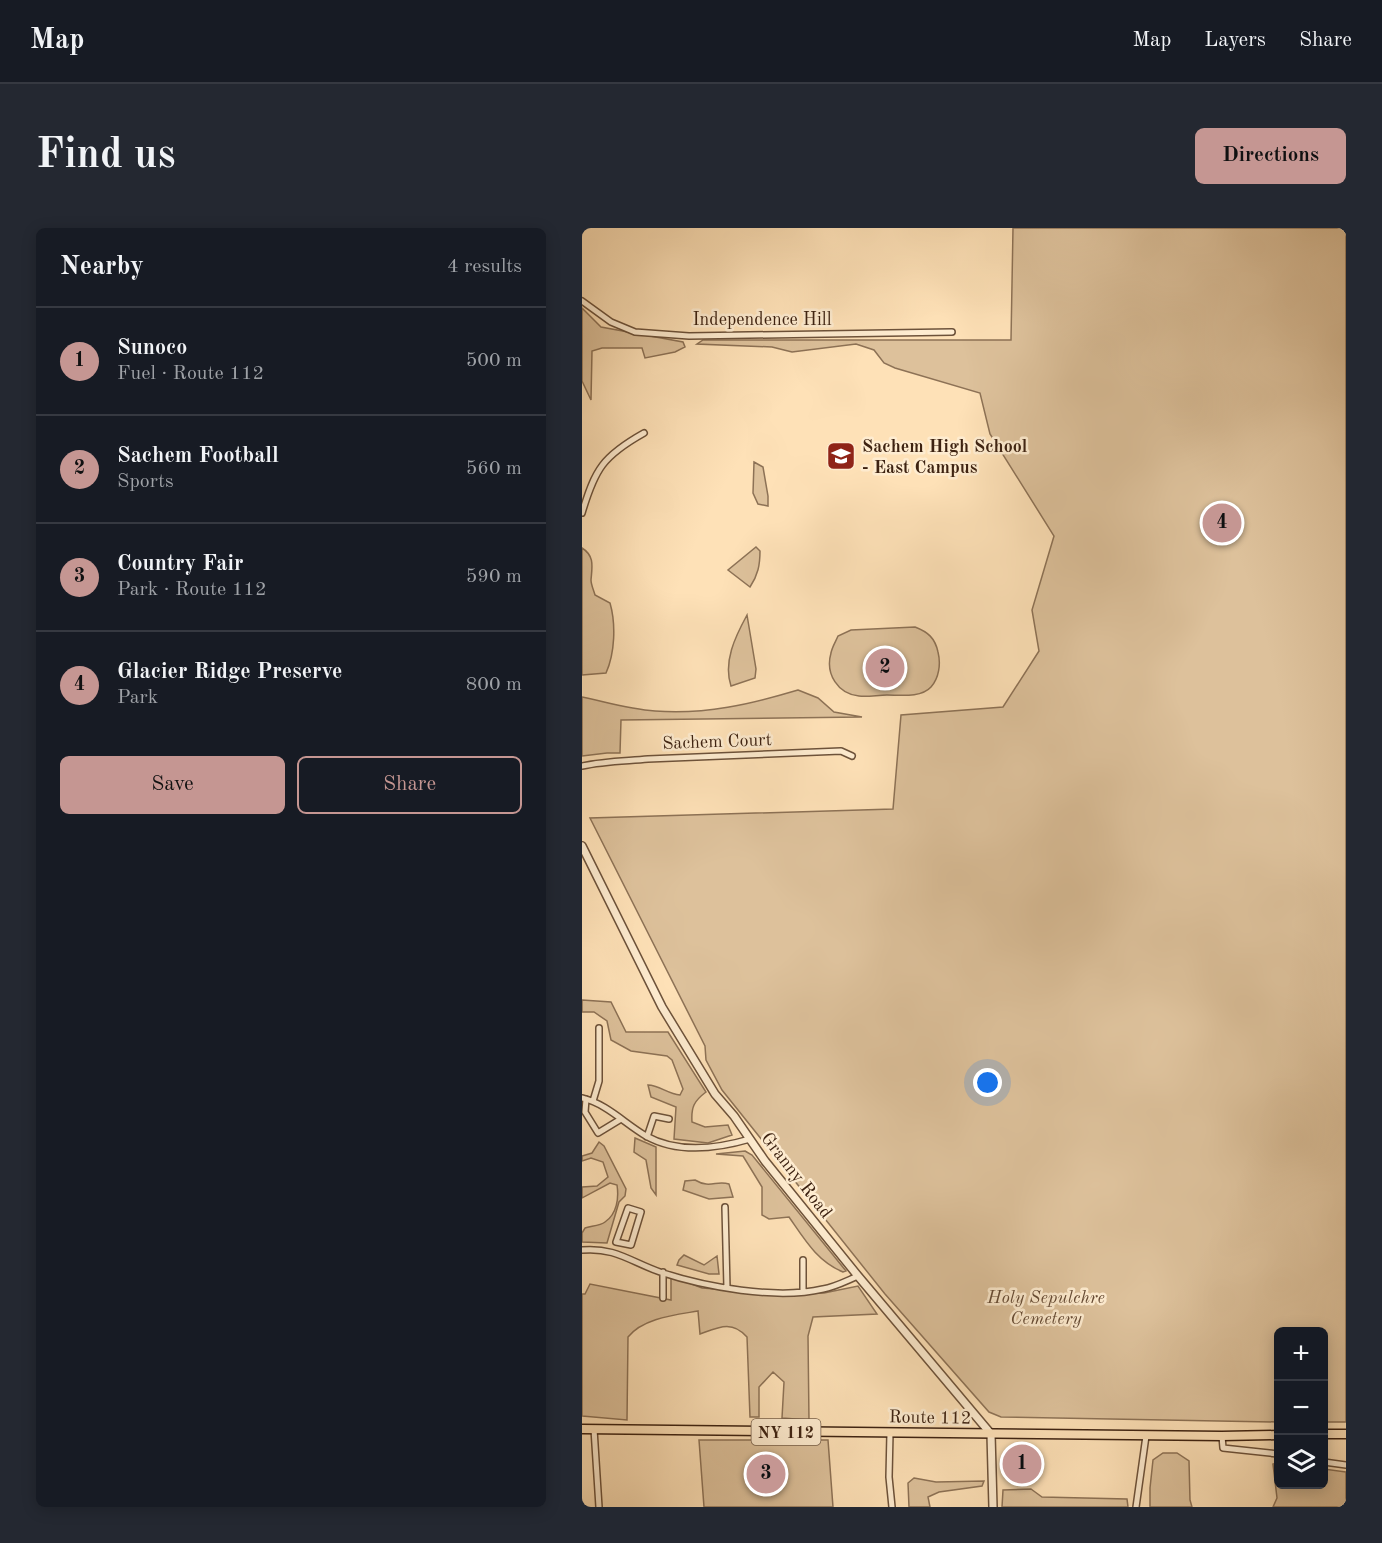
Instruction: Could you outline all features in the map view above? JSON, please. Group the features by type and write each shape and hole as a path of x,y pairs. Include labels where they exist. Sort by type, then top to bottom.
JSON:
{"main road":[{"name":"Route 112","path":"582,1429 1146,1436 1274,1435"},
{"path":"1328,1434 1346,1434"}],"street":[{"name":"Independence Hill","path":"582,301 611,322 634,332 689,336 952,332"},
{"path":"582,513 590,485 603,462 621,446 644,433"},
{"name":"Sachem Court","path":"582,766 648,759 841,751 852,756"},
{"name":"Granny Road","path":"582,846 662,1007 715,1094 858,1276 991,1434"},
{"path":"593,1101 599,1081 599,1028"},
{"path":"621,1119 598,1133 585,1112 584,1098 593,1101 621,1119 647,1137 674,1146 723,1147 750,1139"},
{"path":"647,1137 654,1116 669,1119"},
{"path":"725,1207 727,1288"},
{"path":"612,1251 628,1208 640,1212 631,1245 616,1242"},
{"path":"582,1250 612,1251 700,1284 727,1288 803,1292 822,1290 858,1276"},
{"path":"803,1260 803,1292"},
{"path":"663,1272 663,1298"},
{"path":"594,1429 599,1507"},
{"path":"890,1433 889,1478 892,1507"},
{"path":"991,1434 993,1507"},
{"path":"1136,1507 1146,1436"},
{"path":"1222,1436 1223,1448 1274,1454"},
{"path":"1328,1462 1346,1465"}],"green space":[{"name":"Holy Sepulchre Cemetery","path":"1013,228 1346,228 1346,1422 1328,1422 1328,1327 1274,1327 1274,1422 1001,1417 989,1412 885,1294 722,1090 706,1060 705,1046 590,818 893,809 901,715 1003,707 1039,651 1032,610 1054,536 990,434 980,393 895,368 884,363 874,350 856,344 792,352 772,347 697,344 703,340 1011,340"},
{"path":"582,308 601,327 683,342 685,347 675,352 645,358 642,348 602,348 592,351 591,400 582,381"},
{"path":"754,462 763,467 768,506 758,504 753,493"},
{"path":"756,547 760,551 759,565 750,587 728,570"},
{"path":"582,548 591,558 591,582 595,595 610,603 612,611 613,648 606,673 582,675"},
{"path":"747,615 756,669 755,678 731,686 729,659"},
{"path":"915,627 933,639 939,657 938,675 927,691 910,695 859,696 845,691 835,682 830,661 838,636 851,630"},
{"path":"798,690 818,698 834,712 862,717 621,720 620,753 582,756 582,697 627,707 674,712 710,710 745,704"},
{"path":"582,1000 611,1002 626,1032 668,1032 706,1092 694,1105 692,1122 705,1127 728,1125 732,1135 708,1143 674,1139 676,1107 651,1097 648,1085 680,1095 683,1089 672,1060 667,1056 631,1051 611,1040 607,1021 594,1012 582,1012"},
{"path":"635,1138 656,1147 656,1195 651,1188 646,1160 634,1152"},
{"path":"599,1142 604,1146 626,1189 625,1196 619,1202 607,1243 582,1242 582,1233 585,1228 609,1219 615,1210 618,1195 617,1185 610,1183 582,1198 582,1187 597,1186 608,1177 603,1162 591,1158 582,1161 582,1156 592,1153"},
{"path":"745,1151 752,1155 846,1271 843,1272 834,1267 819,1256 789,1217 769,1219 762,1215 762,1187 743,1156 716,1154"},
{"path":"695,1180 705,1184 729,1184 733,1197 709,1199 683,1190 685,1181"},
{"path":"684,1255 704,1265 717,1256 719,1274 709,1274 677,1265"},
{"path":"671,1276 702,1288 767,1293 824,1293 858,1286 877,1314 813,1317 808,1336 809,1420 782,1418 784,1382 773,1372 759,1387 759,1417 750,1417 747,1337 736,1328 725,1326 700,1334 698,1311 651,1321 642,1325 628,1337 627,1420 582,1416 582,1294 585,1294 590,1284 671,1300"},
{"path":"699,1440 828,1440 833,1507 704,1507"},
{"path":"1163,1453 1177,1453 1189,1461 1192,1507 1150,1507 1153,1460"},
{"path":"1328,1470 1346,1472 1346,1507 1273,1507 1277,1498 1276,1489 1328,1489"},
{"path":"914,1478 936,1482 984,1481 982,1486 939,1492 928,1497 930,1507 909,1507 908,1483"},
{"path":"1031,1489 1042,1497 1127,1499 1128,1507 1002,1507 1003,1490"}],"place":[{"name":"Sachem High School - East Campus","path":"841,456"},
{"name":"Glacier Ridge Preserve","path":"1222,523"},
{"name":"Sachem Football","path":"885,668"},
{"name":"Sunoco","path":"1022,1464"},
{"name":"Country Fair","path":"766,1474"}]}
